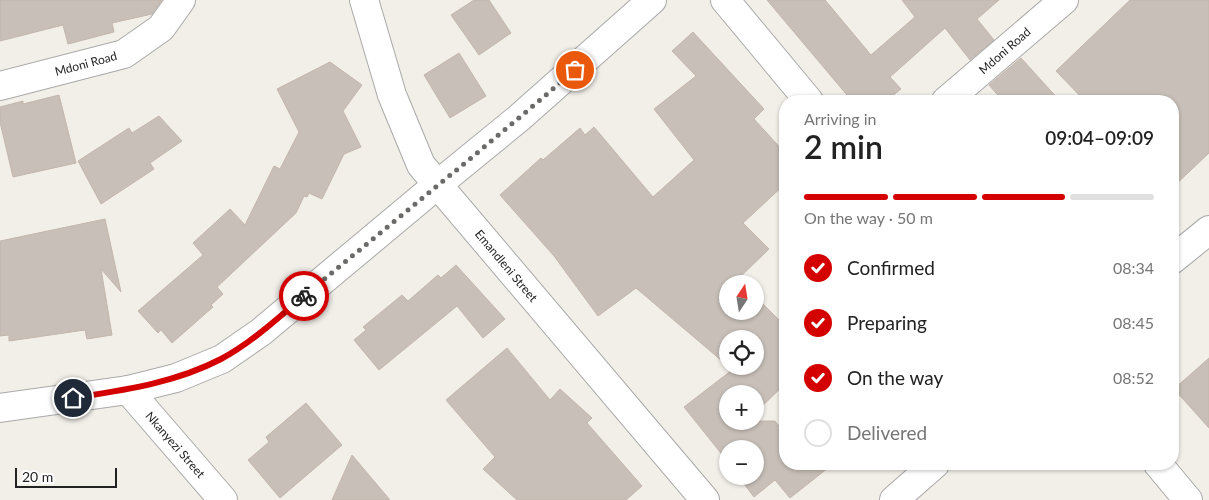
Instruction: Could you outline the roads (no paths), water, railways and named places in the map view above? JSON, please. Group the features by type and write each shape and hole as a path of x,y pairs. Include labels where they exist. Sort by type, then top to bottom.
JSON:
{"street":[{"name":"Mdoni Road","path":"0,86 124,54 161,28 181,0"},
{"name":"Emandleni Street","path":"364,0 392,95 422,165 436,185 705,500"},
{"path":"0,408 128,390 176,378 222,359 261,332 519,118 652,0"},
{"path":"725,0 805,95"},
{"name":"Mdoni Road","path":"953,95 1064,0"},
{"path":"1179,254 1209,230"},
{"name":"Nkanyezi Street","path":"128,390 223,500"},
{"path":"894,500 928,470"},
{"path":"1163,470 1188,500"}]}
